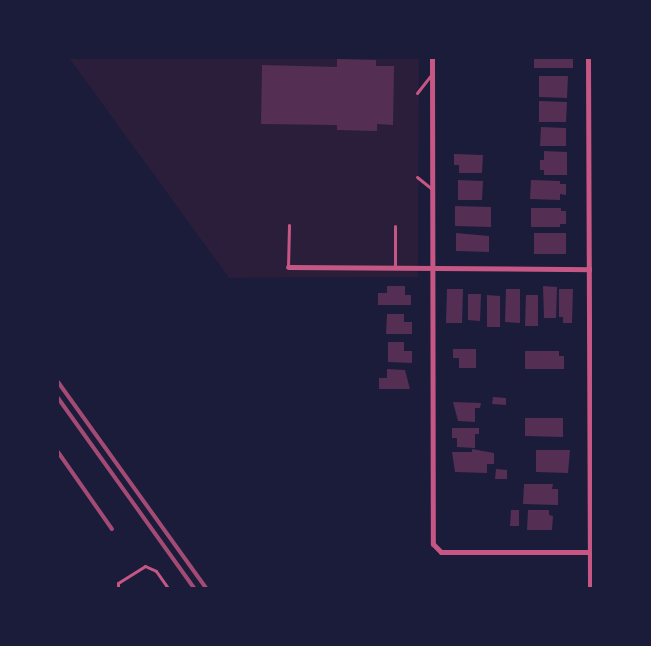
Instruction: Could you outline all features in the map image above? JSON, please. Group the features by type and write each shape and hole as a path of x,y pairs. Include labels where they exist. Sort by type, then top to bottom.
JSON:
{"street":[{"path":"432,58 433,544 441,552 591,552"},
{"path":"588,58 590,588"},
{"path":"288,267 590,269"}],"lane":[{"path":"417,93 432,75"},
{"path":"417,177 432,189"},
{"path":"288,267 289,225"},
{"path":"395,226 395,268"},
{"path":"118,588 118,583 145,566 156,571 168,588"}],"shaded area":[{"path":"69,58 419,58 418,277 229,278"}],"building":[{"path":"534,58 573,58 573,68 534,68"},
{"path":"337,59 376,60 376,66 394,66 393,125 377,124 377,131 337,130 337,125 261,124 262,65 337,67"},
{"path":"539,76 568,76 567,98 539,97"},
{"path":"539,101 567,102 566,122 539,122"},
{"path":"541,127 566,128 566,146 540,146"},
{"path":"544,151 567,152 567,175 544,175 544,170 540,170 540,160 544,160"},
{"path":"454,154 483,155 482,173 459,173 459,165 454,165"},
{"path":"458,180 483,181 482,200 458,200"},
{"path":"531,180 560,181 560,184 566,184 566,195 560,194 560,200 530,199"},
{"path":"455,206 491,207 491,227 455,226"},
{"path":"531,208 561,208 561,211 566,211 566,224 560,224 560,227 531,227"},
{"path":"456,233 489,236 489,252 456,251"},
{"path":"534,233 566,233 566,254 534,254"},
{"path":"387,286 405,286 405,295 411,295 411,305 378,305 378,293 387,293"},
{"path":"543,286 557,287 556,318 544,318"},
{"path":"447,289 463,289 462,323 446,323"},
{"path":"506,289 520,289 520,323 505,322"},
{"path":"559,289 573,289 572,323 563,323 563,317 559,317"},
{"path":"468,294 481,294 480,321 468,320"},
{"path":"487,295 500,296 500,327 487,327"},
{"path":"526,295 538,295 538,326 525,326"},
{"path":"387,314 404,314 404,322 412,322 412,334 386,334"},
{"path":"388,342 404,342 404,351 412,351 412,363 388,362"},
{"path":"453,349 476,349 476,368 459,368 459,358 453,358"},
{"path":"525,351 559,351 559,356 564,356 564,369 525,369"},
{"path":"387,369 405,370 410,389 379,389 379,378 387,378"},
{"path":"493,397 506,398 506,405 492,404"},
{"path":"453,402 481,403 480,408 475,408 475,422 458,421"},
{"path":"525,418 563,418 563,437 525,436"},
{"path":"452,428 479,428 479,434 475,434 475,448 457,447 457,438 452,438"},
{"path":"472,449 494,453 494,464 487,464 487,473 455,472 452,452 472,452"},
{"path":"536,450 570,450 568,473 536,472"},
{"path":"496,469 507,470 507,479 495,479"},
{"path":"524,484 553,484 552,489 558,489 558,505 523,504"},
{"path":"511,510 519,510 519,526 510,526"},
{"path":"528,510 549,510 549,515 553,516 552,530 527,530"}],"railway":[{"path":"58,382 206,588"},
{"path":"58,398 194,588"},
{"path":"58,452 112,529"}]}
